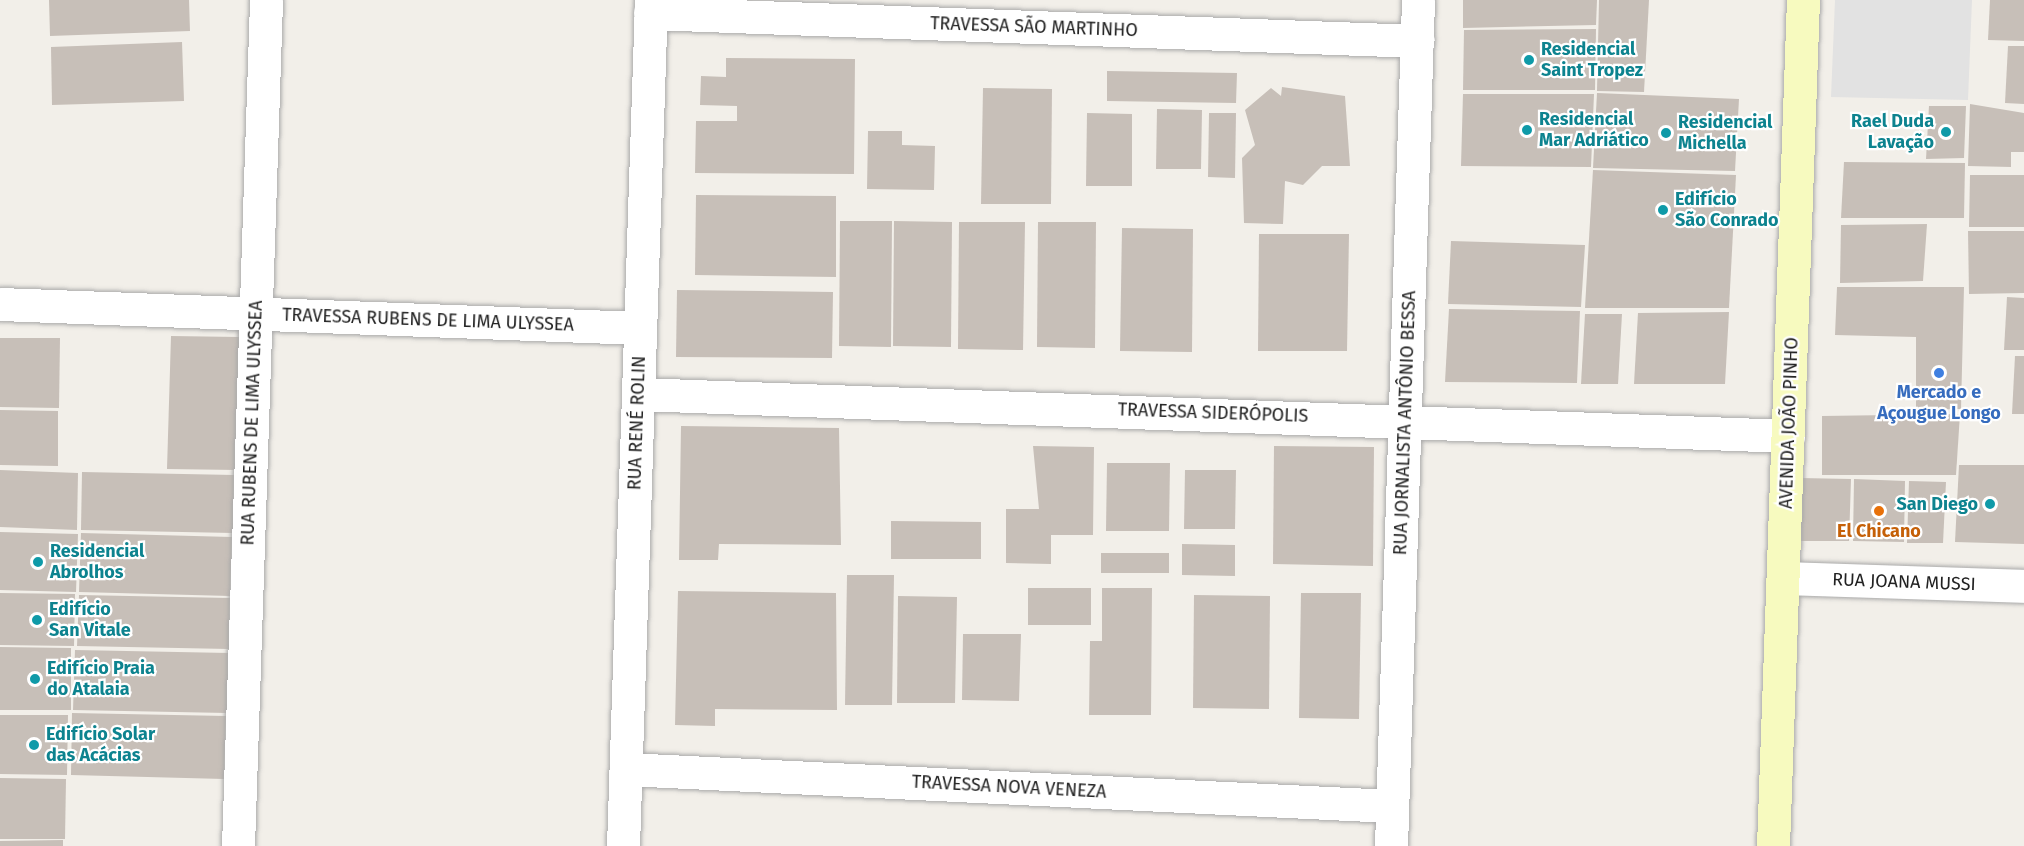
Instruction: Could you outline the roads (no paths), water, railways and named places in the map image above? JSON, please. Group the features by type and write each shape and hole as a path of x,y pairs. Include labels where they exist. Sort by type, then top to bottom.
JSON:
{"main road":[{"name":"AVENIDA JOÃO PINHO","path":"1773,846 1785,578 1803,0"}],"street":[{"name":"RUA RUBENS DE LIMA ULYSSEA","path":"238,846 266,0"},
{"name":"RUA JORNALISTA ANTÔNIO BESSA","path":"1391,846 1418,0"},
{"name":"TRAVESSA SÃO MARTINHO","path":"650,6 1417,41"},
{"name":"RUA RENÉ ROLIN","path":"623,846 650,6"},
{"name":"TRAVESSA RUBENS DE LIMA ULYSSEA","path":"0,304 640,328"},
{"name":"TRAVESSA SIDERÓPOLIS","path":"638,394 1405,419 1788,436"},
{"name":"RUA JOANA MUSSI","path":"1785,578 2024,586"},
{"name":"TRAVESSA NOVA VENEZA","path":"626,769 1392,806"}],"place":[{"name":"Residencial Saint Tropez","path":"1529,60"},
{"name":"Residencial Mar Adriático","path":"1527,130"},
{"name":"Rael Duda Lavação","path":"1946,132"},
{"name":"Residencial Michella","path":"1666,133"},
{"name":"Edifício São Conrado","path":"1663,210"},
{"name":"Mercado e Açougue Longo","path":"1939,373"},
{"name":"San Diego","path":"1990,504"},
{"name":"El Chicano","path":"1879,511"},
{"name":"Residencial Abrolhos","path":"38,562"},
{"name":"Edifício San Vitale","path":"37,620"},
{"name":"Edifício Praia do Atalaia","path":"35,679"},
{"name":"Edifício Solar das Acácias","path":"34,745"}]}
